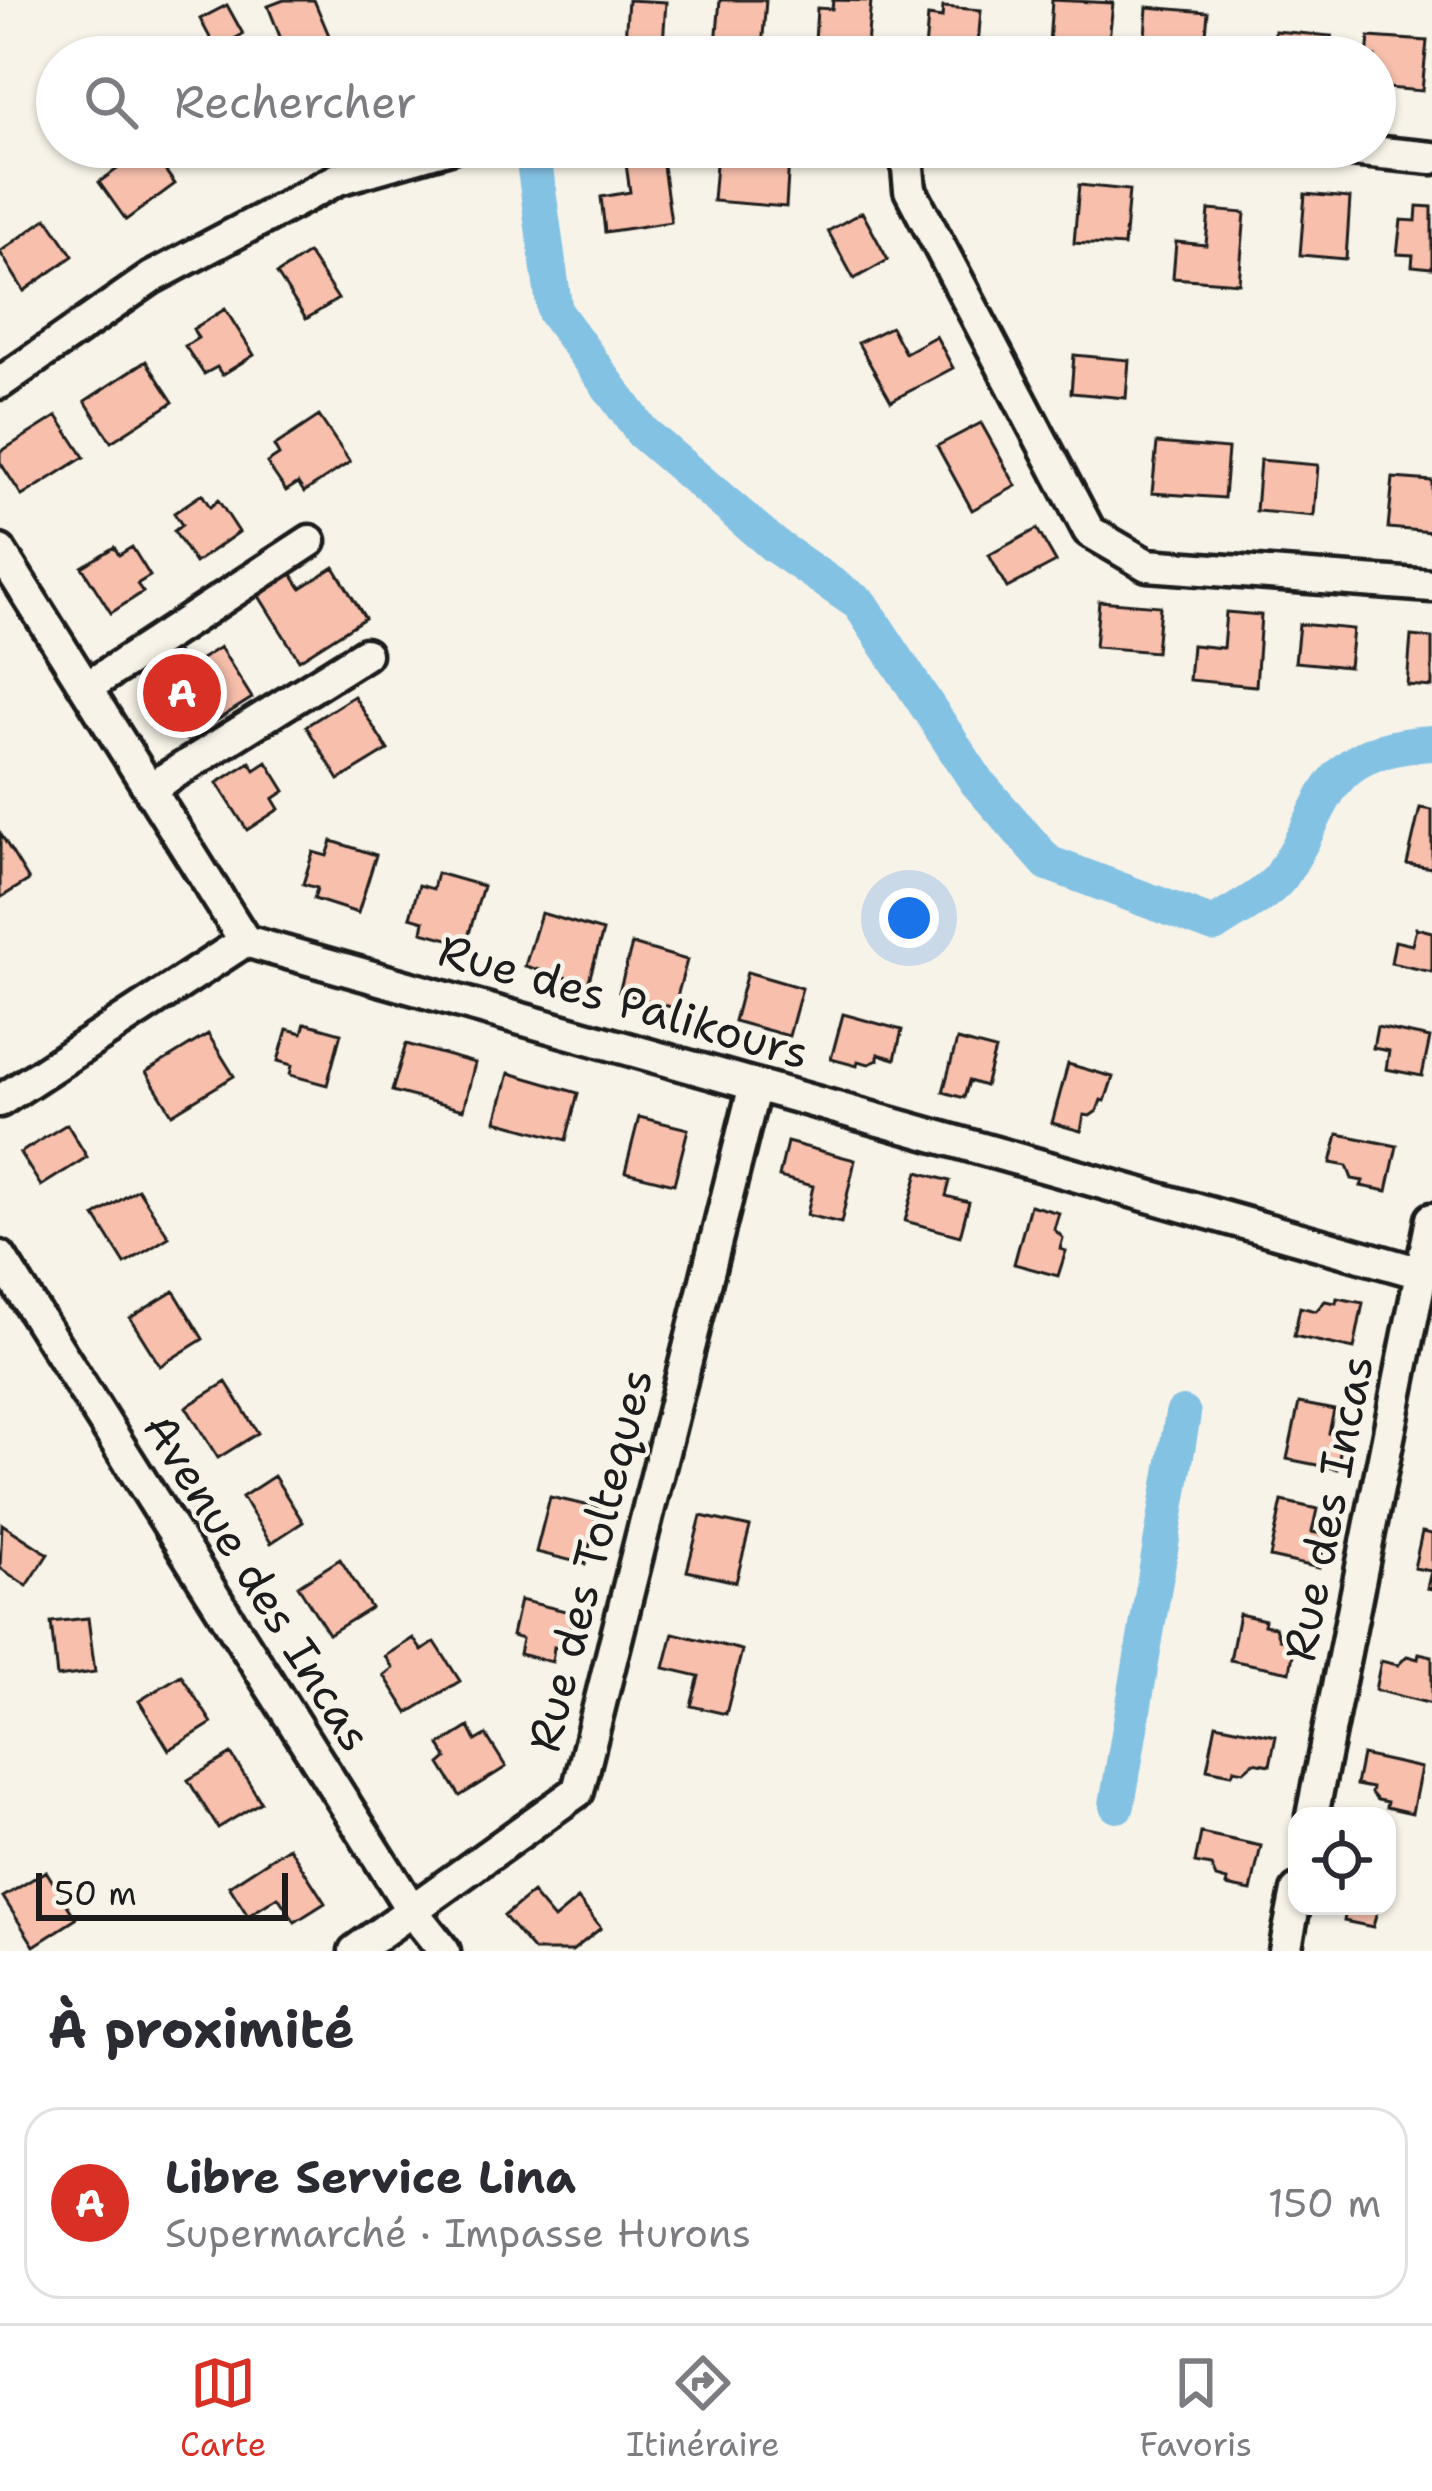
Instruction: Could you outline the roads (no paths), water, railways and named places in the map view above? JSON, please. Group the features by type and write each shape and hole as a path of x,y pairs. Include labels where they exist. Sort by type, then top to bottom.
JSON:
{"street":[{"path":"1396,154 1432,158"},
{"path":"0,382 151,278 338,178 374,168"},
{"path":"908,168 910,190 1089,531 1147,566 1432,586"},
{"path":"86,688 310,542"},
{"path":"0,551 245,941 0,1100"},
{"path":"149,789 365,654"},
{"name":"Rue des Palikours","path":"245,941 1421,1273"},
{"name":"Rue des Tolteques","path":"355,1951 578,1791 755,1085"},
{"name":"Rue des Incas","path":"1314,1807 1432,1219"},
{"name":"Avenue des Incas","path":"0,1257 413,1912 444,1951"},
{"path":"1285,1951 1292,1915"}],"waterway":[{"path":"535,169 555,312 642,432 774,545 860,604 977,782 1048,863 1214,925 1276,882 1322,801 1349,768 1368,756 1432,743"},
{"path":"1117,1805 1183,1414"}],"place":[{"name":"Libre Service Lina","path":"182,693"}]}
